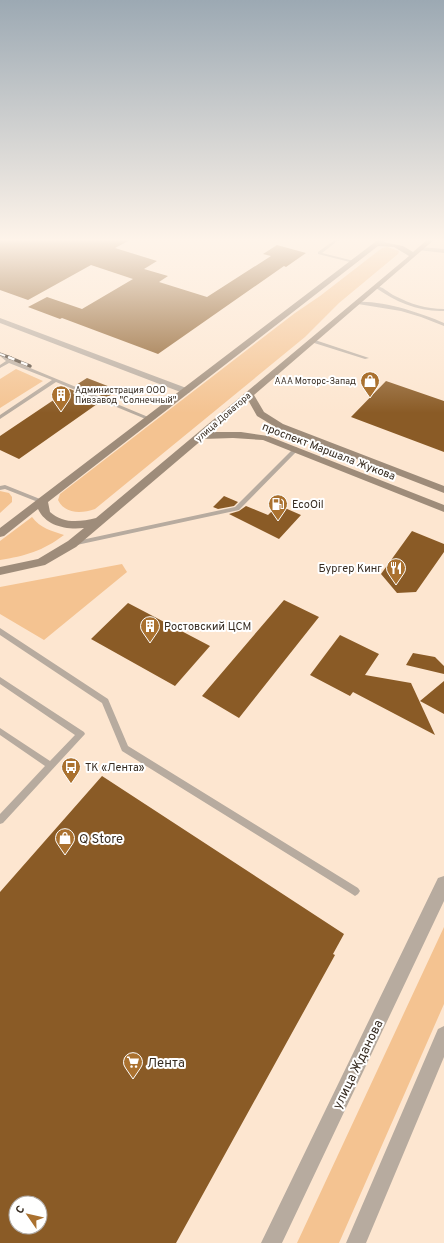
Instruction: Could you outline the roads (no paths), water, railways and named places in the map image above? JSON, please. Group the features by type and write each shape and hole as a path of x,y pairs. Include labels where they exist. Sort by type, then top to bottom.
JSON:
{"street":[{"path":"0,534 308,297"},
{"name":"улица Доватора","path":"0,571 41,562 72,544 365,297"},
{"path":"0,320 186,391"},
{"name":"проспект Маршала Жукова","path":"249,394 260,414 280,426 444,490"},
{"name":"проспект Маршала Жукова","path":"201,436 227,433 244,434 265,438 296,449 444,509"},
{"path":"43,502 42,508 45,514 52,519 63,523 82,525 102,520"},
{"name":"улица Жданова","path":"271,1243 444,884"},
{"path":"356,1243 444,1035"}],"lane":[{"path":"392,297 427,308 444,310"},
{"path":"358,303 394,307 427,317 444,325"},
{"path":"313,341 367,358"},
{"path":"0,354 9,361 150,419"},
{"path":"0,367 9,361"},
{"path":"0,417 56,380"},
{"path":"72,544 237,510 296,449"},
{"path":"0,488 5,487 43,502"},
{"path":"0,631 105,701 125,748 355,891"},
{"path":"0,680 81,734 0,820"},
{"path":"0,731 51,766"}],"railway":[{"path":"0,354 11,358"},
{"path":"8,357 30,366"}],"place":[{"name":"ААА Моторс-Запад","path":"370,398"},
{"name":"Администрация ООО Пивзавод \"Солнечный\"","path":"61,412"},
{"name":"EcoOil","path":"278,521"},
{"name":"Бургер Кинг","path":"396,585"},
{"name":"Ростовский ЦСМ","path":"150,643"},
{"name":"ТК «Лента»","path":"71,784"},
{"name":"Q Store","path":"65,855"},
{"name":"Лента","path":"133,1079"}]}
